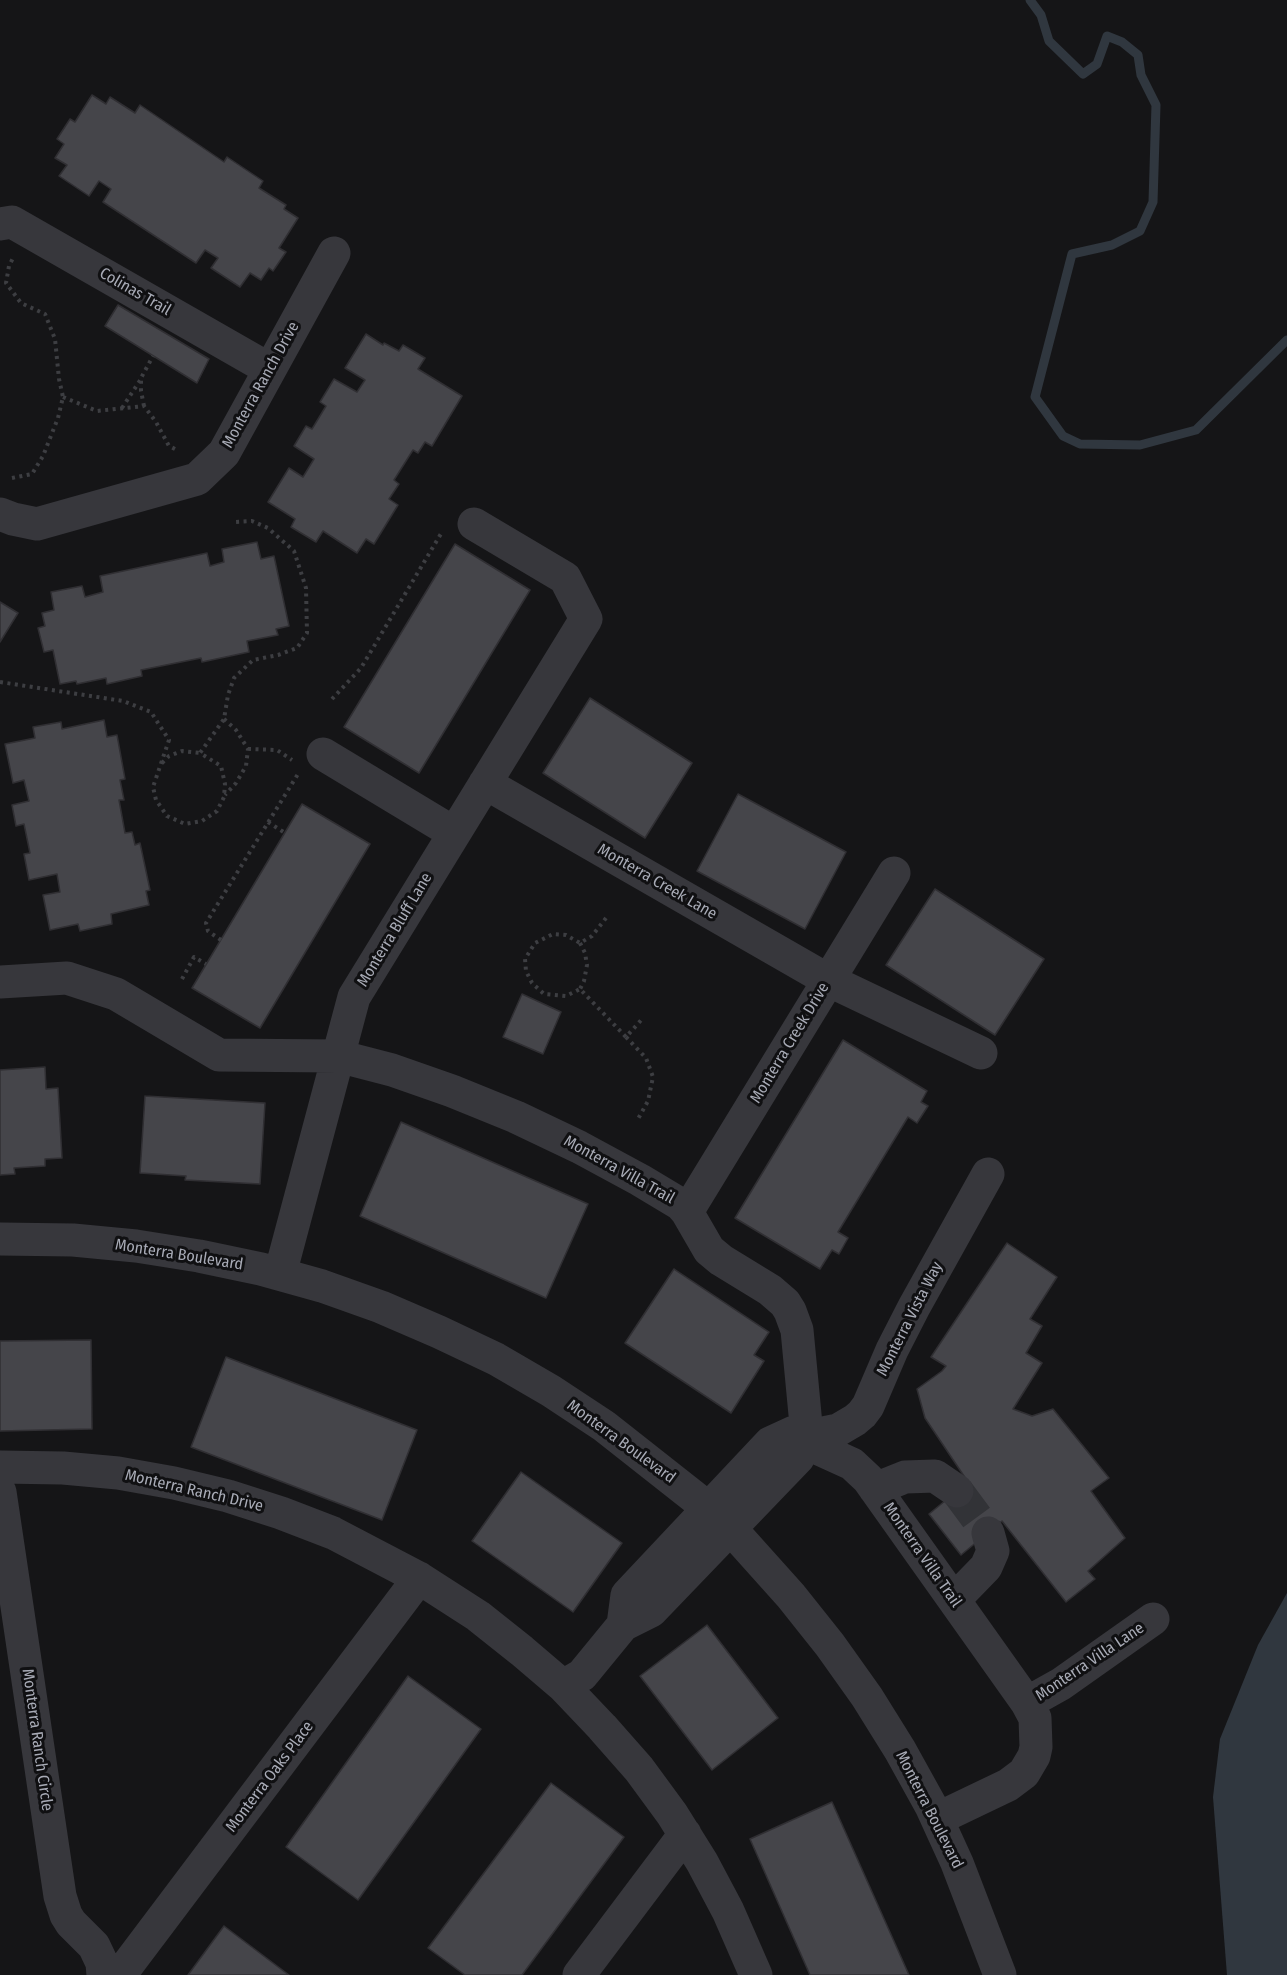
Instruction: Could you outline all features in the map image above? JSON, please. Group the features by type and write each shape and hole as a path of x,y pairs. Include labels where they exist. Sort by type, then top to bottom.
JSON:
{"street":[{"name":"Colinas Trail","path":"0,224 12,222 269,369"},
{"name":"Monterra Ranch Drive","path":"4,525 37,524 197,479 224,453 334,252"},
{"name":"Monterra Bluff Lane","path":"280,1274 354,997 586,619 565,578 461,524"},
{"path":"307,761 454,833"},
{"name":"Monterra Creek Lane","path":"486,783 828,980 981,1053"},
{"name":"Monterra Creek Drive","path":"687,1212 894,873"},
{"name":"Monterra Villa Trail","path":"0,982 67,978 116,994 219,1055 338,1056 392,1070 516,1117 579,1147 680,1204 709,1250 778,1296 790,1311 797,1330 809,1436 823,1452 845,1460 858,1468 875,1489 1027,1703 1035,1718 1037,1737 1034,1756 1024,1773 1008,1785 937,1819"},
{"name":"Monterra Vista Way","path":"563,1686 582,1675 623,1625 627,1595 720,1518 770,1443 794,1432 809,1436 838,1430 855,1420 868,1406 914,1306 988,1174"},
{"name":"Monterra Boulevard","path":"0,1239 73,1240 136,1246 199,1256 322,1286 381,1307 496,1359 604,1426 720,1518 830,1645 895,1741 937,1819 968,1890 1000,1975"},
{"name":"Monterra Ranch Drive","path":"0,1467 63,1468 118,1473 228,1496 333,1533 419,1578 478,1616 563,1686 639,1769 685,1834 728,1911 756,1975"},
{"path":"875,1489 905,1477 935,1476 957,1491"},
{"name":"Monterra Ranch Circle","path":"0,1492 60,1896 71,1923 94,1946 102,1963 103,1975"},
{"path":"954,1600 986,1567 993,1551 988,1533"},
{"name":"Monterra Oaks Place","path":"120,1975 419,1578"},
{"name":"Monterra Villa Lane","path":"1027,1703 1061,1684 1153,1619"},
{"path":"579,1975 685,1834"}],"path":[{"path":"12,478 32,474 43,456 58,418 63,397 58,379 55,339 45,314 21,303 6,283 9,267 14,257"},
{"path":"122,409 153,356"},
{"path":"141,378 144,406 170,446 178,450"},
{"path":"63,397 97,411 144,406"},
{"path":"200,753 224,719 228,695 234,678 253,660 297,648 307,633 306,588 294,551 268,528 252,521 234,522"},
{"path":"332,699 361,668 461,524"},
{"path":"0,682 123,701 151,712 169,740 153,787 156,800 167,816 185,824 202,821 217,811 246,766 248,749 236,730 224,719"},
{"path":"221,940 208,931 206,923 307,761 277,750 248,749"},
{"path":"161,764 169,756 182,751 200,753 220,766 225,784 224,797"},
{"path":"268,822 285,833"},
{"path":"580,943 592,936 606,918"},
{"path":"553,934 566,935 580,943 585,953 587,966 580,989 566,996 544,994 532,983 526,971 525,959 535,943 553,934"},
{"path":"182,979 194,957 206,964"},
{"path":"580,989 646,1058 653,1077 648,1101 638,1119"},
{"path":"626,1037 643,1018"}],"shaded area":[{"path":"1287,1593 1287,1975 1227,1975 1213,1797 1220,1739 1258,1645"}],"building":[{"path":"92,95 106,104 110,97 135,113 140,105 224,162 227,157 263,181 259,188 286,205 284,209 298,218 279,248 286,252 273,271 269,268 261,280 250,273 240,287 211,268 218,258 205,250 196,263 103,202 111,189 99,181 89,196 59,176 67,165 55,158 64,144 57,139 70,119 75,122"},
{"path":"118,305 209,359 197,383 105,326"},
{"path":"366,334 383,345 384,343 399,351 403,345 425,358 418,369 462,396 432,446 425,442 418,453 413,450 394,480 399,484 389,499 398,505 374,544 366,539 357,553 323,531 316,542 291,527 295,519 268,502 289,468 303,477 314,459 294,446 306,426 312,429 326,406 320,402 334,379 357,392 365,380 345,368"},
{"path":"257,542 261,559 274,556 289,626 276,629 278,635 247,641 249,652 202,662 201,658 141,670 142,676 107,684 106,678 77,684 76,681 60,684 53,650 44,652 38,628 45,626 42,613 54,610 51,592 82,586 85,597 103,592 100,576 207,553 210,566 224,562 222,549"},
{"path":"455,544 530,590 419,773 344,727"},
{"path":"0,602 18,613 0,642"},
{"path":"590,698 692,763 645,838 543,773"},
{"path":"104,720 107,737 117,735 125,779 120,780 124,800 119,800 125,833 132,832 135,845 140,843 150,890 146,891 149,905 111,914 112,924 80,931 78,924 50,930 43,895 60,892 57,874 29,880 24,854 30,853 24,824 16,826 12,805 29,801 24,780 13,783 5,744 35,738 33,727 61,722 62,729"},
{"path":"738,794 846,852 805,929 697,871"},
{"path":"302,804 370,844 260,1028 192,988"},
{"path":"935,889 1044,959 995,1035 886,965"},
{"path":"522,994 561,1012 543,1054 503,1037"},
{"path":"843,1040 927,1091 921,1102 928,1106 917,1123 908,1117 838,1232 848,1238 839,1254 832,1250 820,1269 735,1218"},
{"path":"45,1067 46,1089 58,1088 62,1158 45,1159 45,1166 14,1168 15,1174 0,1175 0,1070"},
{"path":"145,1096 265,1103 260,1184 185,1180 186,1176 140,1173"},
{"path":"401,1122 588,1204 546,1298 360,1216"},
{"path":"1007,1243 1057,1277 1030,1319 1042,1326 1026,1353 1042,1363 1013,1409 1032,1416 1053,1409 1109,1478 1091,1491 1125,1538 1088,1571 1095,1579 1066,1602 1002,1521 961,1555 929,1514 968,1482 925,1418 917,1389 946,1366 931,1357"},
{"path":"674,1269 769,1332 754,1355 764,1361 731,1413 625,1343"},
{"path":"91,1340 92,1429 0,1431 0,1341"},
{"path":"226,1357 417,1430 382,1520 191,1447"},
{"path":"521,1472 622,1543 573,1612 472,1541"},
{"path":"707,1625 778,1718 712,1770 640,1676"},
{"path":"408,1676 481,1729 358,1900 286,1847"},
{"path":"551,1783 624,1837 522,1975 465,1975 428,1948"},
{"path":"832,1802 909,1975 810,1975 750,1839"},
{"path":"224,1926 289,1975 188,1975"}],"waterway":[{"path":"1030,0 1041,15 1049,41 1083,74 1097,64 1107,36 1122,42 1138,55 1141,75 1156,105 1153,202 1140,231 1112,245 1072,254 1035,397 1063,436 1080,444 1140,445 1196,430 1287,340"}],"tunnel":[{"path":"957,1491 988,1533"}]}
